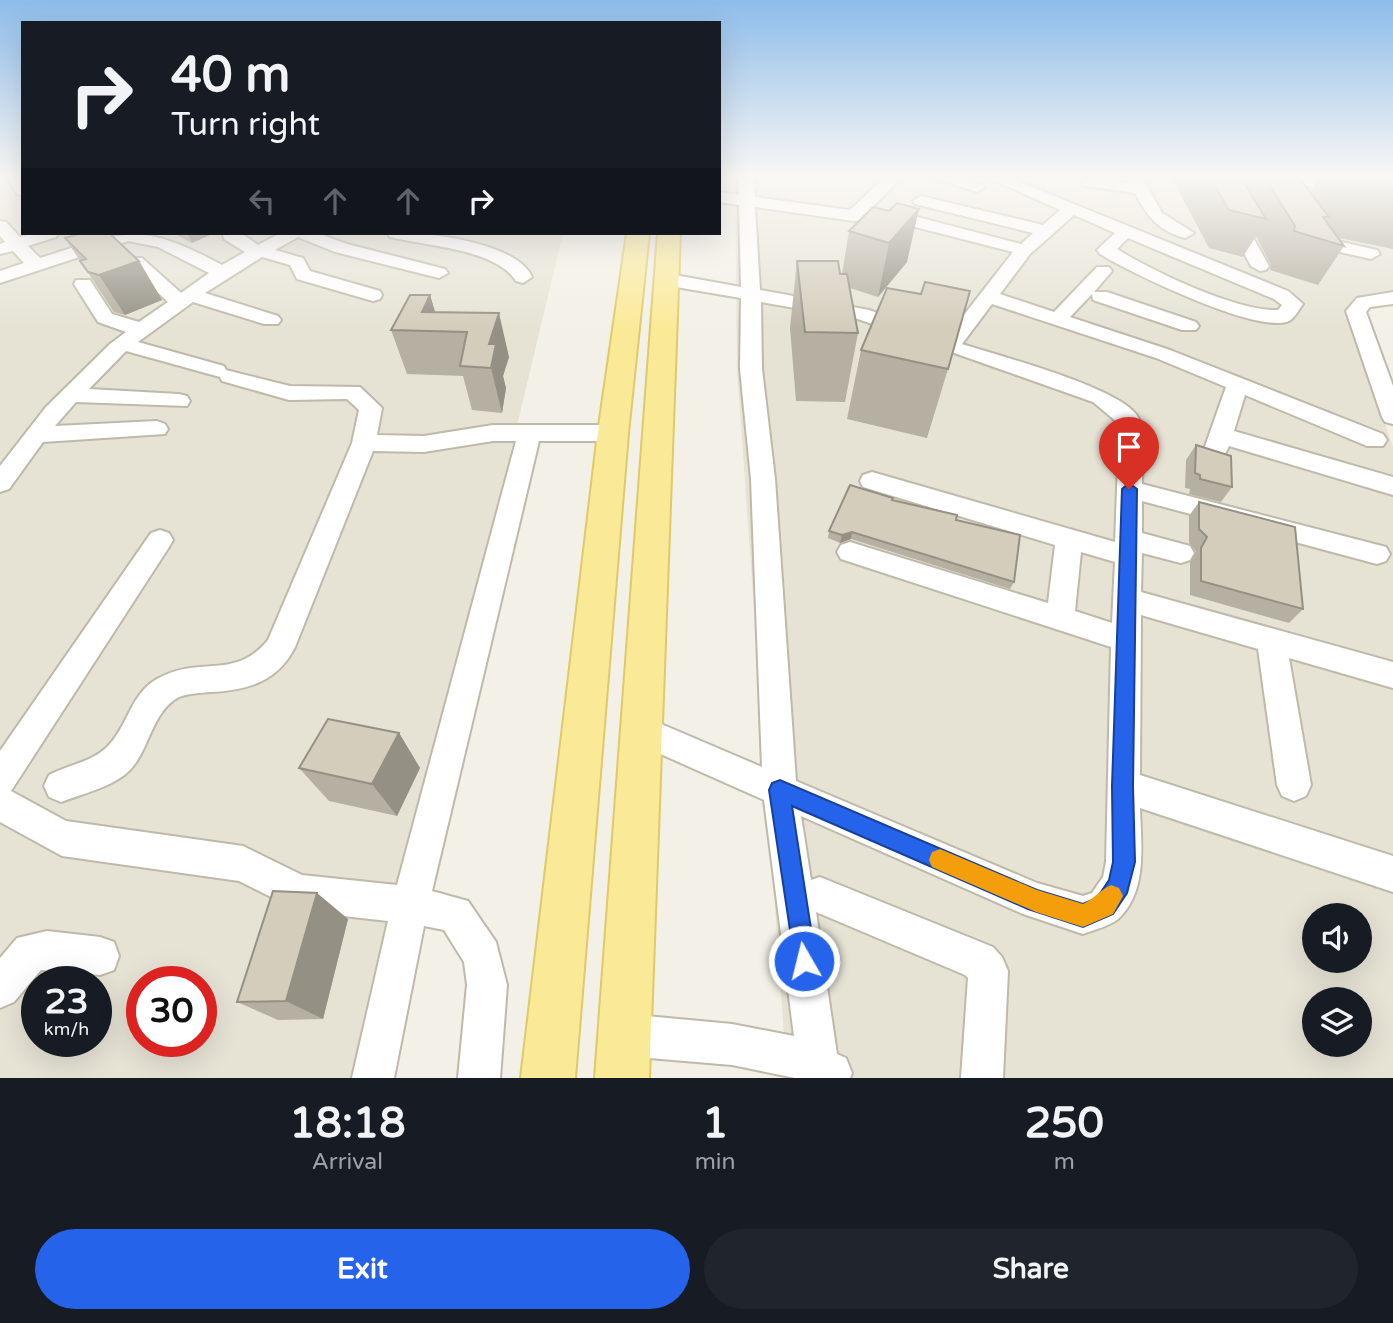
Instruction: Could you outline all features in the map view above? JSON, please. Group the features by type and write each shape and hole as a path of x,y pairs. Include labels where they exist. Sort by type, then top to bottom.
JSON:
{"main road":[{"path":"548,1078 612,433 638,235"},
{"path":"622,1078 668,235"}],"street":[{"path":"1,228 7,247 36,265"},
{"path":"748,228 751,369 763,479 780,790 825,1074"},
{"path":"941,228 1024,250"},
{"path":"1035,228 1046,231"},
{"path":"950,347 1024,250 1049,228"},
{"path":"1058,319 1110,273 1276,319 1284,316 1293,303 1281,295 1116,228"},
{"path":"1177,228 1185,233"},
{"path":"1240,228 1260,266"},
{"path":"1305,228 1308,239 1313,242 1371,254"},
{"path":"1125,232 1106,250 1211,301"},
{"path":"7,247 44,235"},
{"path":"230,235 240,244 297,262 303,275 373,295"},
{"path":"0,483 70,396 122,344 222,272 289,235"},
{"path":"308,235 341,247 439,273"},
{"path":"405,235 501,256 520,270 523,277"},
{"path":"0,277 114,239 139,236 180,249 222,272"},
{"path":"136,262 186,299 271,320"},
{"path":"640,730 1036,901 1083,915 1105,906 1119,885 1124,862 1122,786 1131,436 1128,419 1101,397 950,347 862,314 664,279"},
{"path":"83,284 107,321 113,325 143,329"},
{"path":"1100,296 1189,326"},
{"path":"989,298 1163,354 1376,440"},
{"path":"1393,298 1364,302 1356,311 1393,417"},
{"path":"1163,354 1211,301"},
{"path":"61,786 118,759 152,700 161,691 177,684 247,675 272,660 364,443 371,408 359,396 342,392 289,393 122,344"},
{"path":"1238,384 1217,444 1393,486"},
{"path":"70,396 179,401"},
{"path":"37,435 157,429"},
{"path":"364,443 424,444 474,435 612,433"},
{"path":"373,1078 410,905 529,435"},
{"path":"872,481 1069,538 1181,553"},
{"path":"1129,489 1377,554"},
{"path":"1060,619 1069,538"},
{"path":"0,779 160,540"},
{"path":"850,552 1125,639"},
{"path":"1126,599 1393,675"},
{"path":"1270,640 1294,785"},
{"path":"1122,786 1393,874"},
{"path":"0,803 62,838 243,864 299,893 410,905 455,914 482,956 486,985 479,1078"},
{"path":"820,895 979,961 988,971 982,1078"},
{"path":"0,988 31,952 47,950 100,956"},
{"path":"625,1035 785,1053 825,1074"}],"shaded area":[{"path":"0,228 21,228 21,235 41,235 0,248"},
{"path":"736,228 1393,228 1393,291 1355,297 1346,309 1393,447 1393,1078 787,1078 737,368"},
{"path":"50,235 286,235 224,267 116,343 0,480 0,251"},
{"path":"292,235 563,235 405,895 65,831 0,790 0,491 119,348 224,272"},
{"path":"0,814 403,911 367,1078 0,1078"}],"building":[{"path":"852,228 902,228 889,243 849,231"},
{"path":"1295,228 1331,228 1344,246 1294,231"},
{"path":"75,235 111,235 139,261 99,275 88,272 80,261 86,259 65,238"},
{"path":"797,261 838,261 840,274 847,274 858,333 805,332"},
{"path":"925,282 970,291 948,369 861,350 887,288 921,294"},
{"path":"410,295 430,295 422,312 499,313 489,344 496,344 491,368 460,366 467,332 391,330"},
{"path":"1196,445 1231,456 1232,487 1200,479 1200,475 1195,473"},
{"path":"850,485 893,498 892,500 957,515 956,520 1020,535 1014,582 852,532 842,535 829,531"},
{"path":"1199,502 1295,527 1303,609 1201,581 1201,548 1207,537 1199,529"},
{"path":"328,719 399,733 372,784 299,768"},
{"path":"273,891 317,893 286,1001 237,1002"}],"slow traffic":[{"path":"940,860 1036,901 1083,915 1105,906 1111,896"}],"route":[{"path":"804,961 780,790 1036,901 1083,915 1105,906 1119,885 1124,862 1122,786 1129,489"}]}
